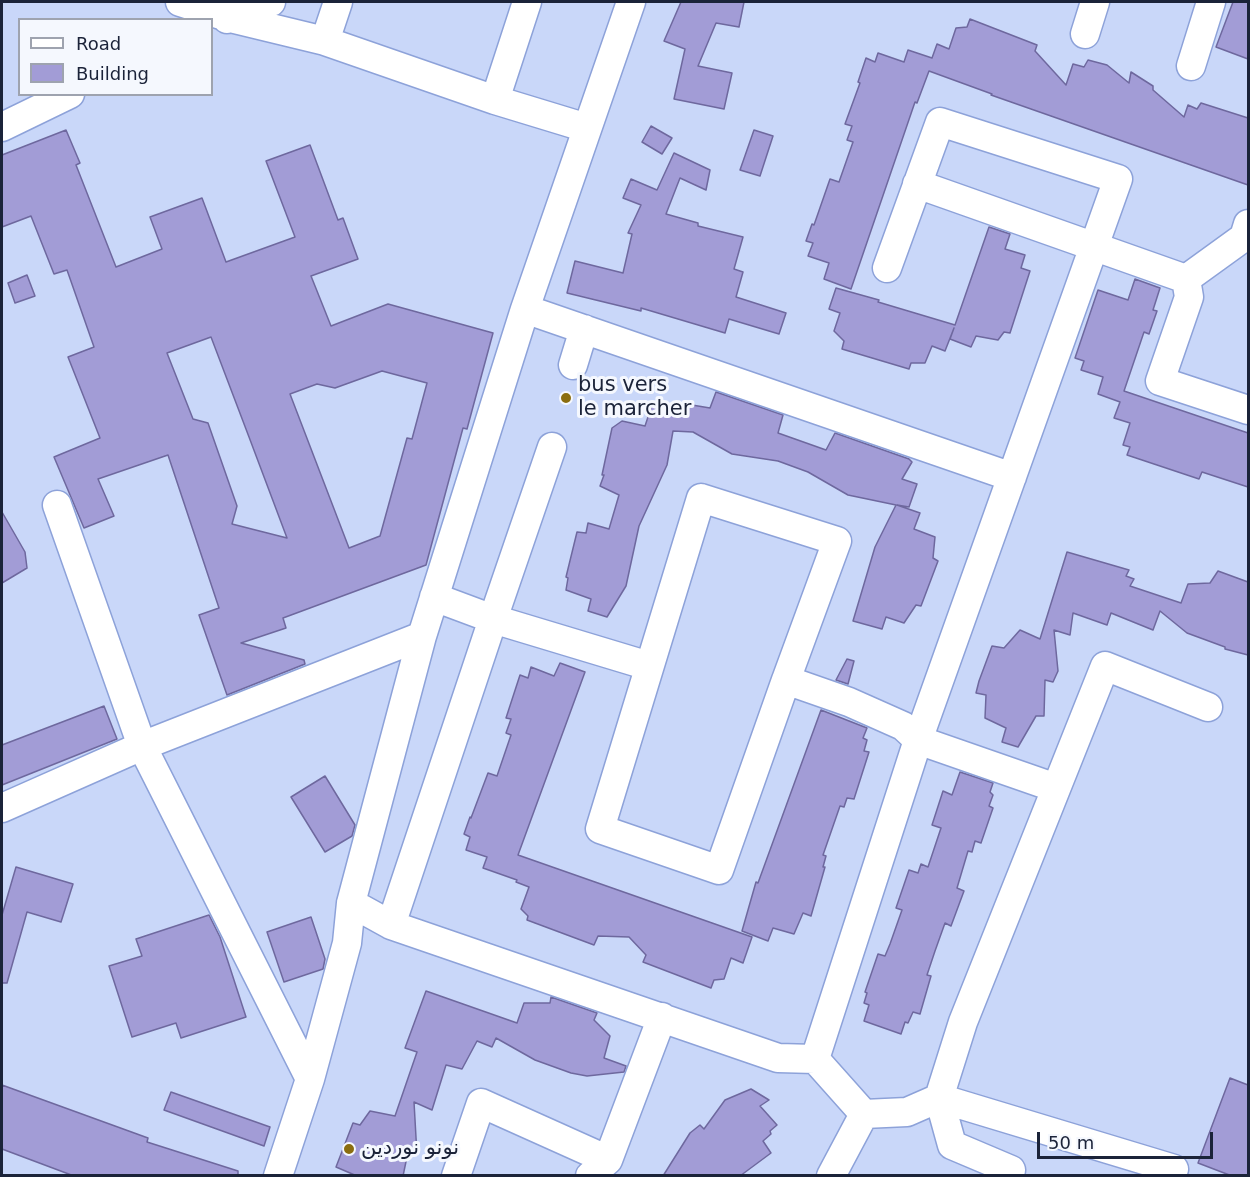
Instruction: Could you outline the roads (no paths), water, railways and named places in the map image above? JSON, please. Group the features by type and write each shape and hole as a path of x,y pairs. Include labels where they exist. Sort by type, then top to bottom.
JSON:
{"street":[{"path":"180,2 325,41 495,100 587,128"},
{"path":"225,15 271,2"},
{"path":"325,41 338,2"},
{"path":"495,100 527,2"},
{"path":"278,1176 310,1079 347,943 351,903 422,636 525,309 631,2"},
{"path":"1085,34 1095,2"},
{"path":"1191,66 1212,2"},
{"path":"2,128 66,96"},
{"path":"815,1059 918,740 1118,179 940,122 887,268"},
{"path":"917,184 1185,279"},
{"path":"1185,279 1247,233"},
{"path":"1185,279 1189,297 1160,381 1248,410"},
{"path":"525,309 1012,477"},
{"path":"573,366 584,330"},
{"path":"391,925 552,447"},
{"path":"701,498 837,542 786,680 719,870 600,830 701,498"},
{"path":"57,505 142,746 310,1079"},
{"path":"434,597 493,619 649,666"},
{"path":"2,808 142,746 422,636"},
{"path":"1011,1170 952,1145 939,1098 963,1022 1105,666 1208,707"},
{"path":"786,680 849,702 903,726 918,740 1056,788"},
{"path":"351,903 391,925 778,1058 815,1059 864,1114"},
{"path":"456,1176 481,1103 599,1168 662,1017"},
{"path":"864,1114 907,1112 939,1098 1174,1169"},
{"path":"831,1176 864,1114"}],"place":[{"name":"bus vers le marcher","path":"566,398"},
{"name":"نونو نوردين","path":"349,1149"}]}
